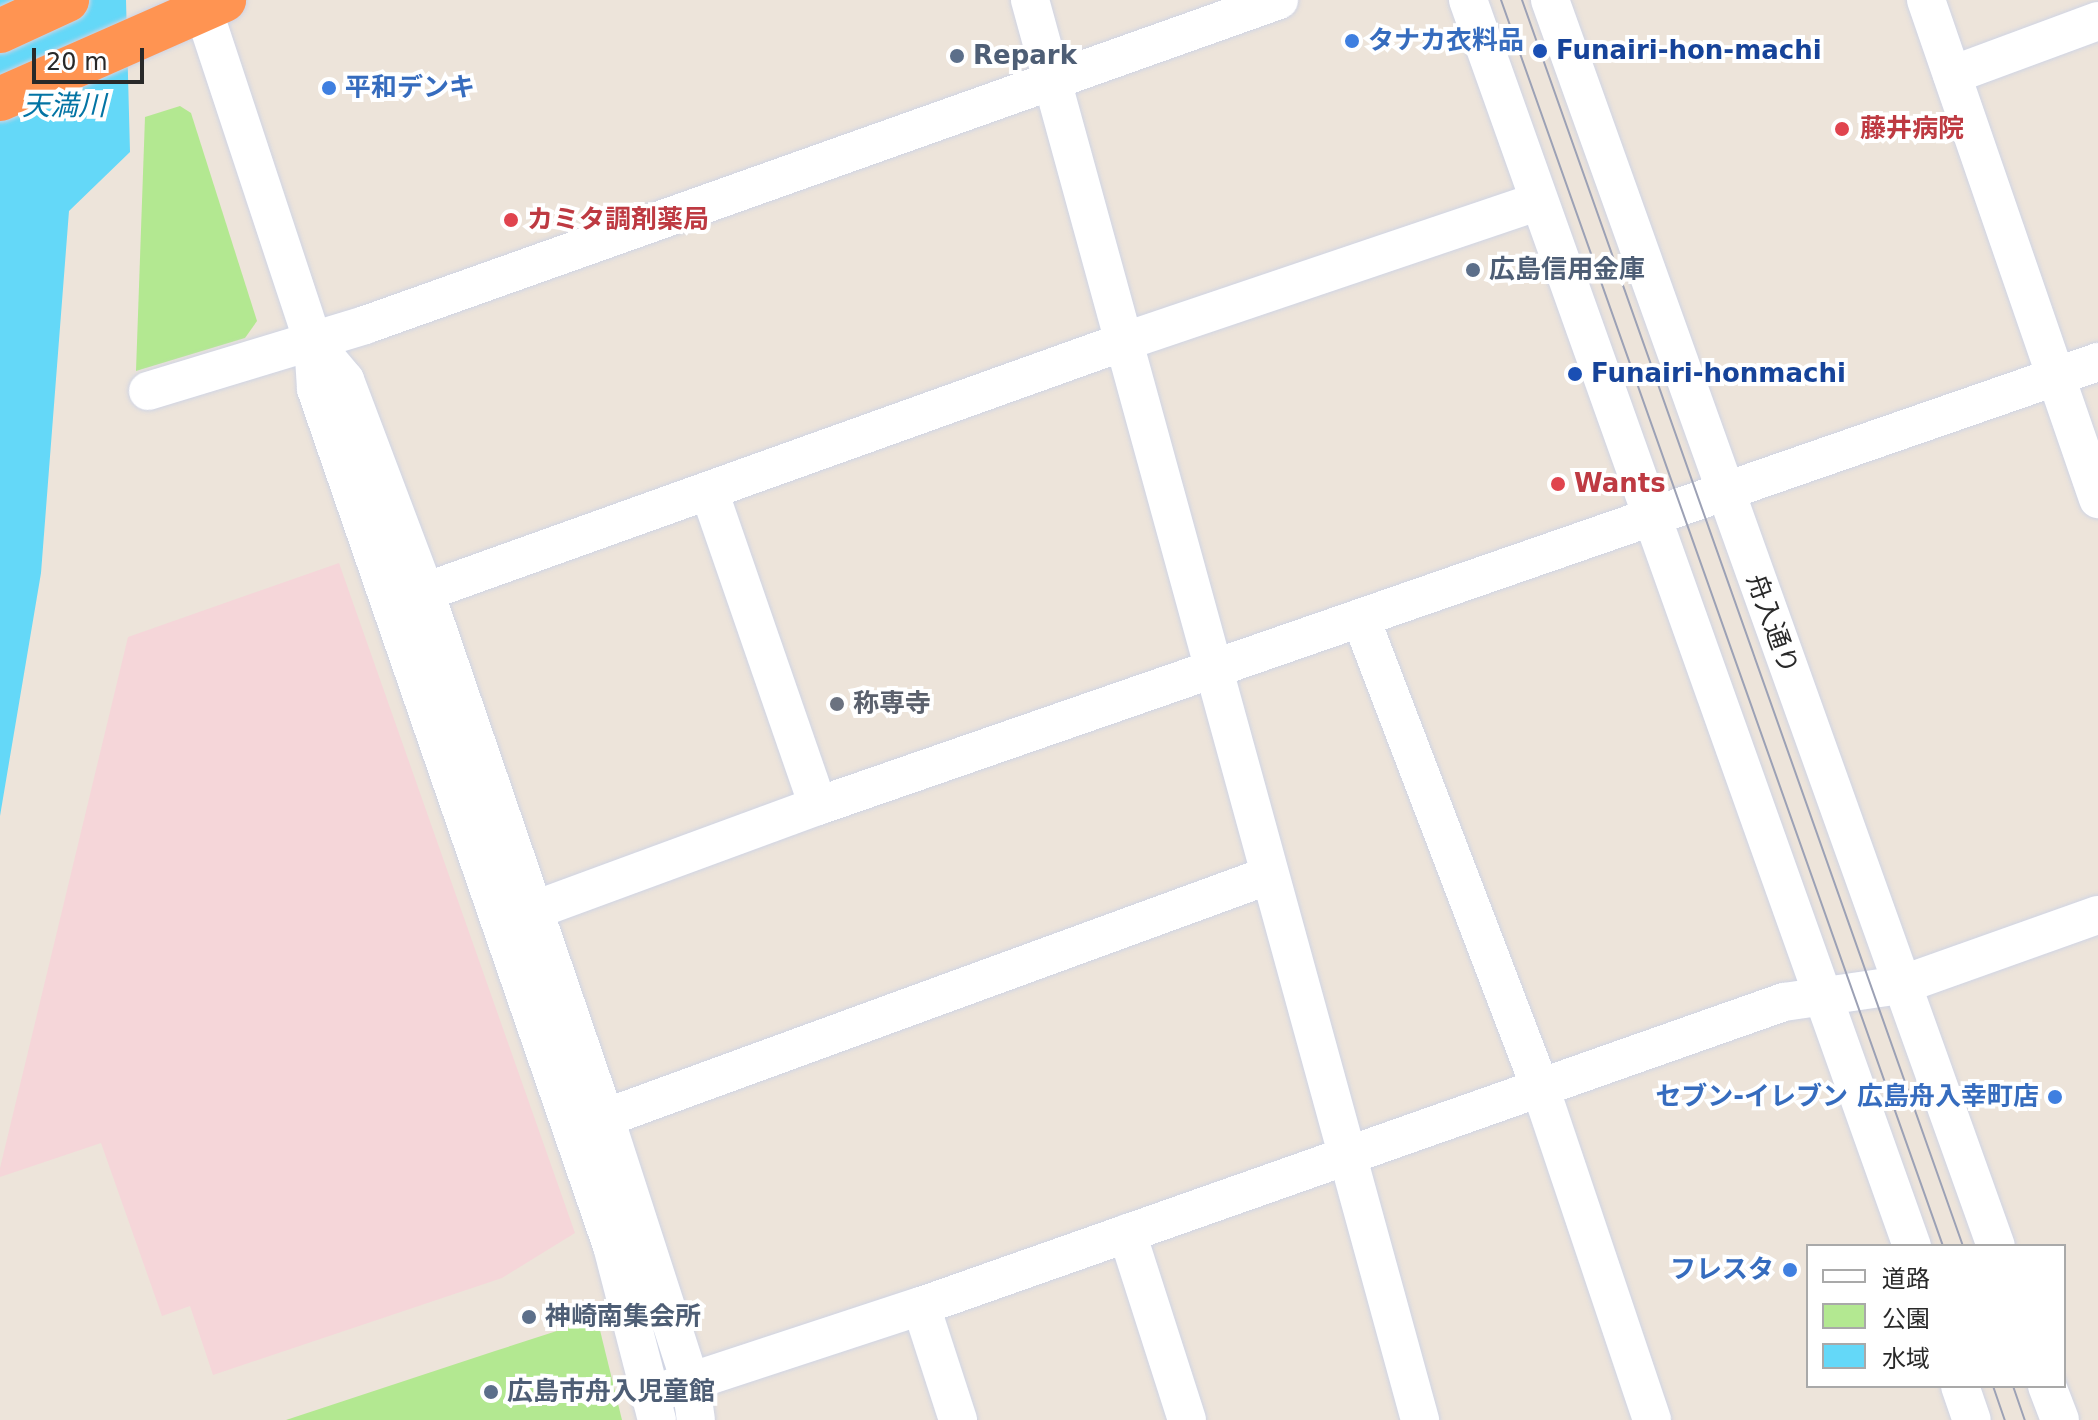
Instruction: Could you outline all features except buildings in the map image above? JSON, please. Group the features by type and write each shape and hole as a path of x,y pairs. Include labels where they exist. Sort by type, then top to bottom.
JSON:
{"highway":[{"path":"0,31 67,0"},
{"path":"0,99 209,3"}],"street":[{"path":"1030,0 1267,876 1420,1420"},
{"path":"148,391 313,342 1279,0"},
{"path":"1468,0 1537,202 1825,994 1911,1244"},
{"name":"舟入通り","path":"1550,0 1724,494 1995,1244"},
{"path":"1926,0 2098,499"},
{"path":"209,3 313,342 316,389 518,916 605,1118 693,1402"},
{"path":"1952,75 2098,21"},
{"path":"425,592 1123,342 1537,202"},
{"path":"313,342 345,380 425,592 655,1407 693,1402 921,1306 1784,1002 1901,985 2098,915"},
{"path":"518,916 818,806 1653,519 2098,362"},
{"path":"709,491 818,806"},
{"path":"1361,619 1540,1087 1652,1420"},
{"path":"605,1118 1267,876"},
{"path":"1127,1233 1187,1420"},
{"path":"921,1306 958,1420"},
{"path":"1961,1388 1972,1420"},
{"path":"2048,1388 2060,1420"}],"shaded area":[{"path":"339,563 575,1233 502,1278 213,1375 190,1306 162,1316 101,1143 0,1177 0,1168 128,637"}],"green space":[{"path":"180,106 191,113 257,321 245,338 136,371 145,117"},
{"path":"597,1318 622,1420 286,1420 495,1351"}],"water":[{"name":"天満川","path":"0,0 126,0 130,152 69,211 41,573 0,816"}],"tram line":[{"path":"1501,0 1942,1244"},
{"path":"1522,0 1962,1244"},
{"path":"1994,1388 2005,1420"},
{"path":"2014,1388 2025,1420"}],"place":[{"name":"タナカ衣料品","path":"1352,41"},
{"name":"Funairi-hon-machi","path":"1540,51"},
{"name":"Repark","path":"957,56"},
{"name":"平和デンキ","path":"329,88"},
{"name":"藤井病院","path":"1842,129"},
{"name":"カミタ調剤薬局","path":"511,220"},
{"name":"広島信用金庫","path":"1473,270"},
{"name":"Funairi-honmachi","path":"1575,374"},
{"name":"Wants","path":"1558,484"},
{"name":"称専寺","path":"837,704"},
{"name":"セブン-イレブン 広島舟入幸町店","path":"2055,1097"},
{"name":"フレスタ","path":"1790,1270"},
{"name":"神崎南集会所","path":"529,1317"},
{"name":"広島市舟入児童館","path":"491,1392"}]}
